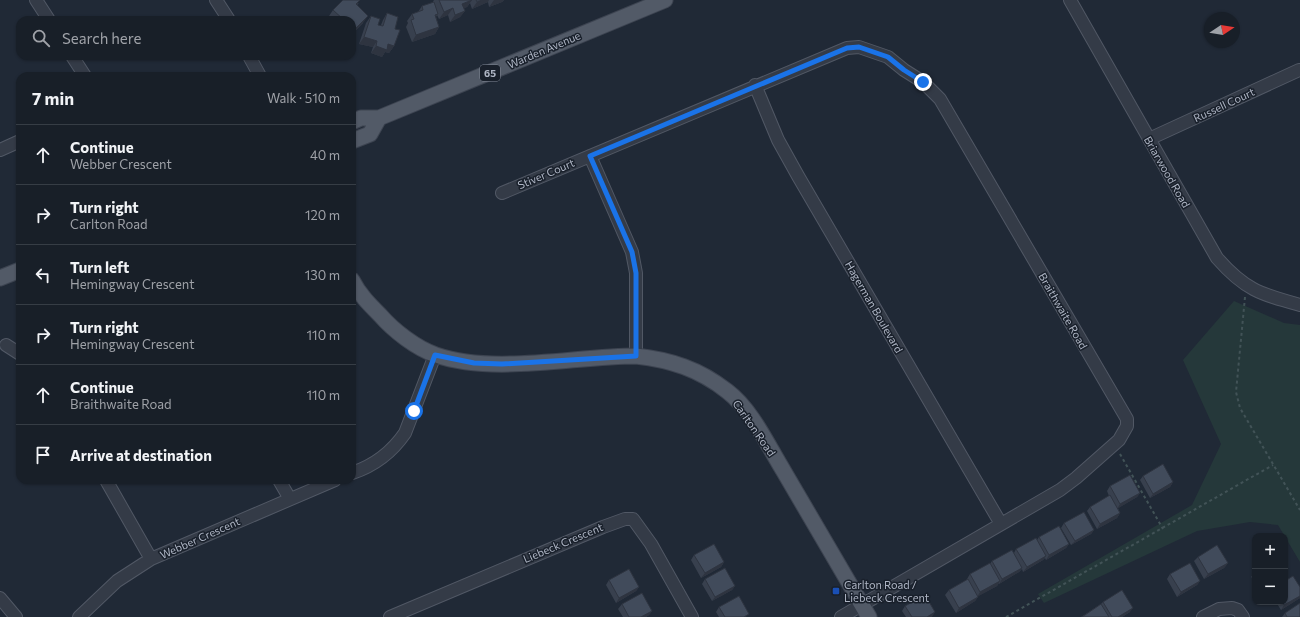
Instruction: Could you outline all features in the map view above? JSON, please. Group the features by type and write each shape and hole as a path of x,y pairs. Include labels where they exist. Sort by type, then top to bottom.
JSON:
{"main road":[{"name":"Warden Avenue","path":"356,120 361,118 379,118 665,0"},
{"path":"356,139 370,134 379,118"},
{"path":"0,278 16,272"},
{"name":"Carlton Road","path":"356,286 364,298 385,321 409,340 435,355 474,363 502,364 636,356 656,358 686,366 699,372 728,392 743,407 771,451 865,611"}],"street":[{"path":"36,0 46,16"},
{"path":"216,0 226,16"},
{"name":"Briarwood Road","path":"1070,0 1217,258 1236,279 1246,286 1268,296 1300,305"},
{"name":"Braithwaite Road","path":"590,156 755,85 847,48 859,47 888,57 931,89 940,99 989,180 1085,350 1124,413 1127,419 1127,426 1115,444 1071,482 1037,504 1001,524 865,611"},
{"path":"75,60 82,72"},
{"path":"251,60 258,72"},
{"name":"Russell Court","path":"1149,139 1299,70"},
{"name":"Hagerman Boulevard","path":"755,85 778,140 798,176 1001,524"},
{"path":"0,150 16,143"},
{"path":"590,156 632,252 636,273 636,356"},
{"name":"Stiver Court","path":"502,193 590,156"},
{"path":"6,345 16,351"},
{"path":"356,472 370,465 398,443 405,433 435,355"},
{"path":"108,484 151,559"},
{"path":"281,484 290,499"},
{"name":"Webber Crescent","path":"79,617 117,581 151,559 326,484"},
{"name":"Liebeck Crescent","path":"390,617 597,529 625,519 633,519 652,544 692,617"},
{"path":"0,598 16,617"},
{"path":"1203,617 1225,608 1238,610 1243,617"},
{"path":"841,617 865,611"}],"path":[{"path":"1246,286 1236,392 1240,408 1300,510"},
{"path":"1115,444 1163,529"},
{"path":"1006,617 1273,465"}],"shaded area":[{"path":"1234,301 1284,323 1300,325 1300,562 1288,542 1288,533 1283,533 1278,525 1250,522 1197,531 1044,603 1038,594 1192,505 1221,444 1183,360"}],"building":[{"path":"343,0 360,0 356,4 368,16 356,28 356,16 340,16 333,10"},
{"path":"439,0 472,0 462,4 465,11 455,15 453,8 444,12"},
{"path":"434,2 438,14 435,15 439,27 416,35 411,20 414,19 412,14 423,10 422,6"},
{"path":"387,13 398,17 395,29 400,30 394,46 388,44 387,50 376,46 377,41 364,37 371,16 380,19 378,25 383,26"},
{"path":"1163,464 1173,482 1153,494 1143,476"},
{"path":"1130,475 1140,493 1120,504 1110,486"},
{"path":"1110,495 1120,513 1100,524 1090,507"},
{"path":"1084,512 1094,530 1075,541 1064,523"},
{"path":"1059,526 1069,544 1049,555 1039,537"},
{"path":"1036,538 1046,556 1027,567 1016,549"},
{"path":"714,544 724,562 705,573 694,555"},
{"path":"1217,545 1228,563 1208,574 1198,557"},
{"path":"1012,550 1022,568 1002,579 992,561"},
{"path":"990,563 1000,581 980,592 970,574"},
{"path":"1190,563 1200,581 1181,592 1170,574"},
{"path":"725,568 735,586 715,597 705,579"},
{"path":"629,569 639,587 619,598 609,580"},
{"path":"1293,576 1300,587 1300,596 1288,603 1288,579"},
{"path":"968,579 978,597 959,608 949,590"},
{"path":"1122,590 1133,608 1118,617 1112,617 1103,602"},
{"path":"642,593 652,611 641,617 629,617 622,604"},
{"path":"925,595 935,612 927,617 912,617 905,606"},
{"path":"739,596 749,614 744,617 725,617 719,607"},
{"path":"1300,603 1300,617 1287,617 1285,613"},
{"path":"1101,604 1109,617 1082,617"}],"place":[{"name":"Carlton Road / Liebeck Crescent","path":"836,591"}],"route":[{"path":"414,411 435,355 474,363 502,364 636,356 637,293 636,273 632,252 629,242 590,156 755,85 847,48 859,47 888,57 904,70 923,82"}]}
